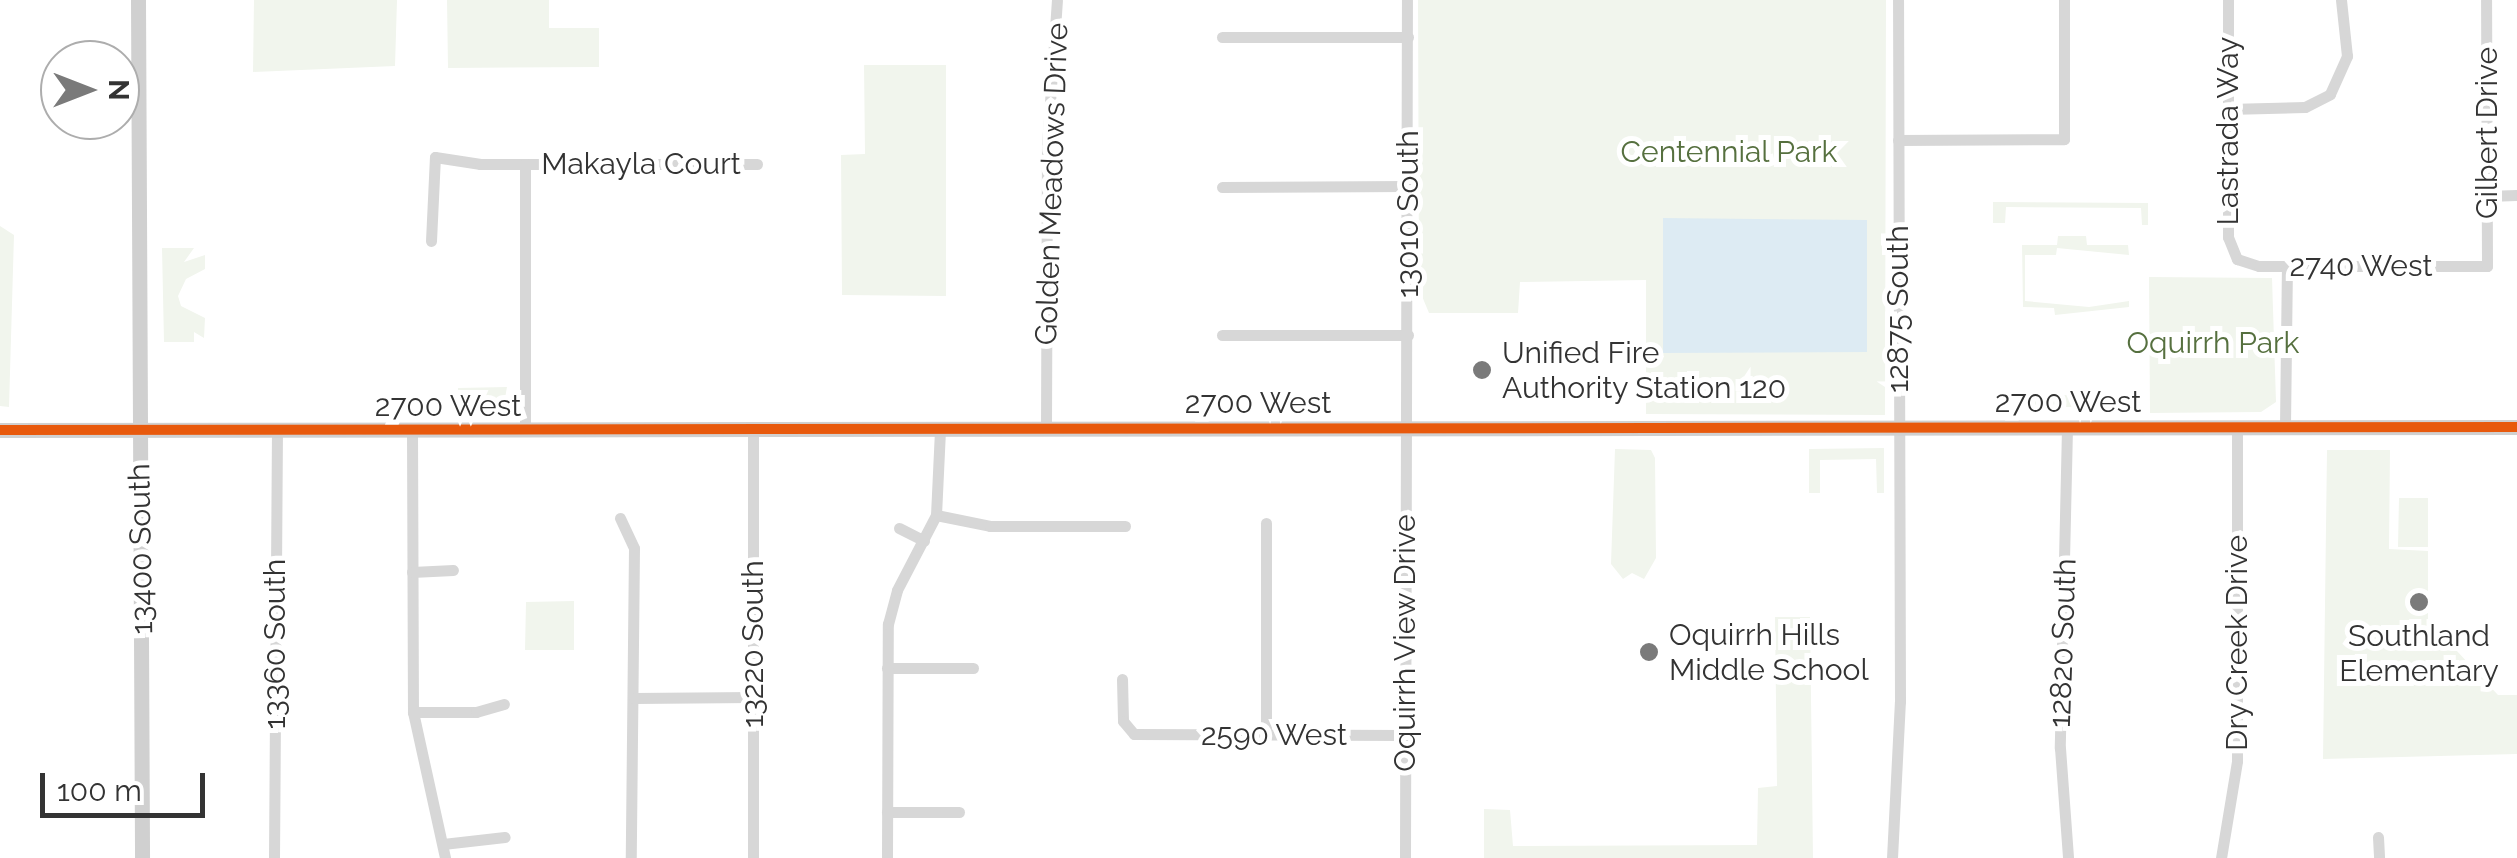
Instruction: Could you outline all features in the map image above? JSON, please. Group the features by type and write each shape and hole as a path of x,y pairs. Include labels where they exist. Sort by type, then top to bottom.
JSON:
{"main road":[{"name":"13400 South","path":"138,0 142,858"},
{"name":"2700 West","path":"0,430 2517,426"}],"street":[{"name":"Golden Meadows Drive","path":"1046,429 1047,146 1058,0"},
{"name":"13010 South","path":"1405,428 1407,0"},
{"name":"12875 South","path":"1892,858 1900,700 1898,0"},
{"path":"1898,140 2064,138 2064,0"},
{"name":"Lastrada Way","path":"2228,0 2228,238 2237,259"},
{"path":"2228,109 2305,107 2330,94 2347,56 2342,0"},
{"name":"Gilbert Drive","path":"2486,0 2487,266"},
{"path":"1222,38 1408,37"},
{"name":"Makayla Court","path":"430,241 435,157 525,164 757,164"},
{"path":"524,430 525,164"},
{"path":"1222,186 1408,186"},
{"path":"2487,196 2517,195"},
{"name":"2740 West","path":"2237,259 2287,266 2487,266"},
{"path":"2285,426 2287,266"},
{"path":"1222,335 1408,335"},
{"name":"Dry Creek Drive","path":"2222,858 2237,760 2236,426"},
{"name":"Oquirrh View Drive","path":"1405,428 1405,858"},
{"name":"12820 South","path":"2066,428 2060,748 2068,858"},
{"path":"887,858 887,668 893,601 936,515 940,429"},
{"name":"13360 South","path":"274,858 277,430"},
{"path":"412,430 412,712 444,851 505,837"},
{"name":"13220 South","path":"752,858 754,430"},
{"path":"936,515 990,526 1125,526"},
{"path":"620,518 634,548 631,858"},
{"path":"1266,523 1266,735"},
{"path":"899,528 924,541"},
{"path":"412,572 452,570"},
{"path":"887,668 973,668"},
{"name":"2590 West","path":"1122,679 1123,721 1142,736 1405,735"},
{"path":"634,698 753,697"},
{"path":"412,712 476,712 504,704"},
{"path":"887,812 959,812"},
{"path":"2378,837 2378,858"}],"green space":[{"path":"254,0 397,0 395,66 253,72"},
{"path":"447,0 549,0 549,28 599,28 599,67 448,68"},
{"name":"Centennial Park","path":"1418,0 1886,0 1885,415 1646,414 1646,280 1520,282 1518,313 1429,313 1419,289"},
{"path":"864,65 946,65 946,296 842,295 841,155 865,154"},
{"path":"1993,202 2148,203 2148,225 2142,225 2141,208 2006,207 2005,223 1993,223"},
{"path":"0,226 14,235 9,407 0,406"},
{"path":"2058,236 2086,236 2087,245 2128,245 2129,255 2057,248 2056,255 2025,255 2025,301 2089,307 2129,301 2129,307 2055,315 2054,308 2023,307 2022,245 2057,245"},
{"path":"162,248 194,248 184,262 205,255 205,269 186,279 178,296 181,306 205,318 204,338 194,332 194,342 164,342"},
{"name":"Oquirrh Park","path":"2149,277 2272,278 2276,402 2261,412 2150,413"},
{"path":"507,387 503,409 458,409 458,388"},
{"path":"2019,391 2024,401 2087,392 2087,401 2130,401 2131,407 2019,407"},
{"path":"1884,448 1884,493 1877,493 1876,459 1820,460 1820,493 1809,493 1809,449"},
{"path":"1615,449 1651,450 1655,458 1656,558 1644,579 1632,573 1623,579 1611,564"},
{"path":"2327,450 2390,450 2389,549 2428,551 2428,620 2498,695 2517,695 2517,754 2323,759"},
{"path":"2399,498 2428,498 2428,547 2398,547"},
{"path":"574,601 574,650 525,650 526,602"},
{"path":"1775,617 1810,617 1813,858 1484,858 1484,809 1510,810 1513,846 1757,845 1758,788 1777,786"}],"shaded area":[{"path":"1663,218 1867,220 1867,352 1663,353"}],"waterway":[{"path":"466,404 469,407"}],"cycle path":[{"path":"0,430 2517,427"}],"place":[{"name":"Unified Fire Authority Station 120","path":"1482,370"},
{"name":"Southland Elementary","path":"2419,602"},
{"name":"Oquirrh Hills Middle School","path":"1649,652"}]}
